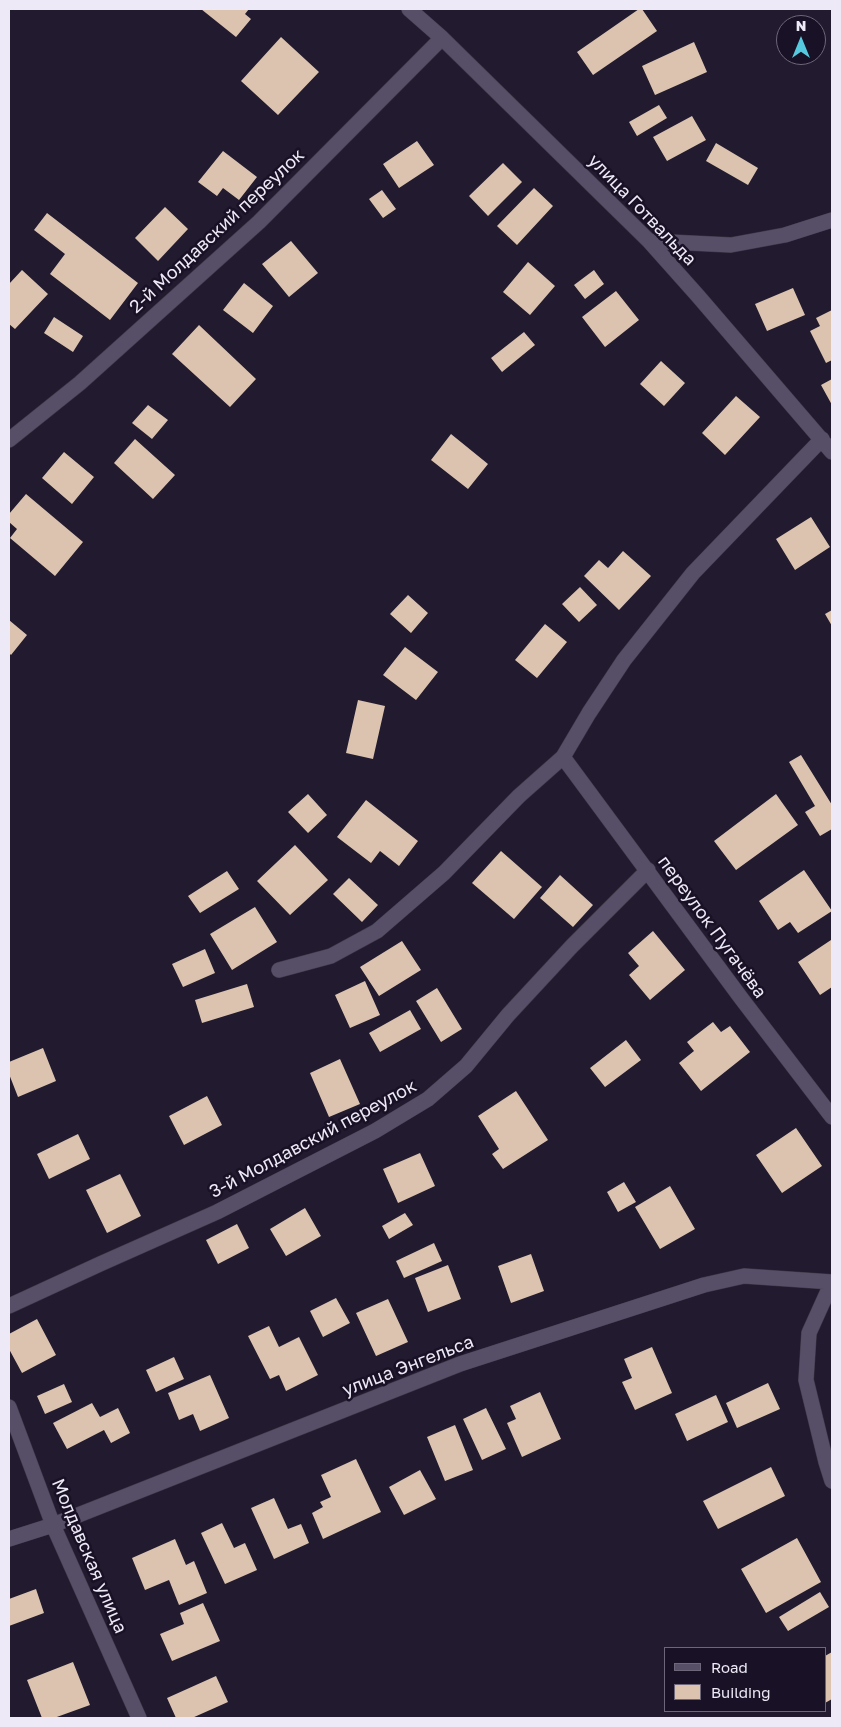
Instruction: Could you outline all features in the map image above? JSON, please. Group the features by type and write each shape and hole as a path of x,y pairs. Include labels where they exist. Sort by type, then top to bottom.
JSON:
{"street":[{"name":"улица Готвальда","path":"410,9 649,241 832,452"},
{"name":"2-й Молдавский переулок","path":"9,440 80,383 259,222 442,38"},
{"path":"649,241 731,245 785,235 832,220"},
{"path":"279,970 331,956 376,930 444,873 519,796 563,757 624,660 693,573 822,439"},
{"name":"переулок Пугачёва","path":"563,757 832,1118"},
{"name":"3-й Молдавский переулок","path":"9,1306 217,1212 375,1131 428,1099 466,1066 508,1015 572,946 648,870"},
{"name":"улица Энгельса","path":"9,1539 53,1525 460,1364 704,1285 744,1276 832,1282"},
{"path":"832,1282 809,1332 806,1380 832,1481"},
{"name":"Молдавская улица","path":"9,1407 53,1525 139,1718"}],"building":[{"path":"201,9 249,9 245,14 251,19 236,37"},
{"path":"639,9 642,9 657,31 593,75 577,52"},
{"path":"281,37 319,72 278,115 241,81"},
{"path":"694,42 707,72 655,95 642,66"},
{"path":"659,105 667,118 637,136 629,122"},
{"path":"692,116 706,140 667,161 653,137"},
{"path":"417,141 434,165 399,188 383,164"},
{"path":"716,143 758,168 748,185 706,161"},
{"path":"223,151 257,177 239,200 223,188 217,196 198,182"},
{"path":"503,163 522,182 488,216 469,196"},
{"path":"534,188 553,206 517,245 497,226"},
{"path":"382,190 396,209 383,218 369,199"},
{"path":"165,207 188,229 158,261 135,238"},
{"path":"47,213 138,283 110,320 50,274 65,254 34,230"},
{"path":"291,241 318,273 289,297 262,264"},
{"path":"528,262 555,286 530,315 503,292"},
{"path":"22,270 48,294 15,329 9,324 9,284"},
{"path":"594,270 604,284 585,299 574,285"},
{"path":"244,283 273,306 253,333 223,310"},
{"path":"793,288 805,315 767,331 755,304"},
{"path":"616,291 639,320 605,347 582,317"},
{"path":"832,310 832,360 826,363 810,331 820,326 816,318"},
{"path":"54,317 83,336 73,352 44,333"},
{"path":"199,325 256,379 230,407 172,354"},
{"path":"524,332 535,345 502,372 491,358"},
{"path":"661,361 685,383 664,406 640,384"},
{"path":"832,379 832,405 821,385"},
{"path":"736,396 760,417 725,455 702,433"},
{"path":"148,405 168,420 152,439 132,423"},
{"path":"451,434 488,464 468,489 431,460"},
{"path":"135,439 175,475 153,499 114,463"},
{"path":"64,452 94,477 72,504 42,478"},
{"path":"26,494 83,542 55,576 10,538 17,529 9,522 9,514"},
{"path":"811,517 830,547 795,570 776,539"},
{"path":"623,551 651,576 619,610 584,576 599,560 608,568"},
{"path":"580,587 597,605 579,622 562,604"},
{"path":"408,595 428,613 411,633 390,614"},
{"path":"832,610 832,626 825,614"},
{"path":"9,620 27,635 11,655 9,653"},
{"path":"545,624 567,642 537,678 515,660"},
{"path":"405,647 438,672 416,700 383,675"},
{"path":"358,700 385,706 373,759 346,753"},
{"path":"801,755 832,805 832,829 820,836 805,812 815,806 789,762"},
{"path":"308,794 327,815 308,833 288,812"},
{"path":"776,794 798,825 736,870 714,841"},
{"path":"366,800 418,841 399,866 380,851 371,863 337,837"},
{"path":"295,845 328,880 290,915 257,881"},
{"path":"501,851 542,887 514,919 472,883"},
{"path":"804,870 832,911 798,933 790,922 778,930 759,901"},
{"path":"227,871 239,889 200,913 188,896"},
{"path":"560,875 593,905 573,927 540,898"},
{"path":"349,878 378,905 362,922 333,894"},
{"path":"255,907 277,942 232,970 210,934"},
{"path":"653,931 685,970 650,1000 629,975 639,966 628,953"},
{"path":"831,940 832,987 820,995 798,962"},
{"path":"402,941 421,970 379,996 360,967"},
{"path":"205,949 215,973 183,987 172,964"},
{"path":"365,981 380,1015 350,1028 335,995"},
{"path":"247,984 254,1007 202,1023 195,1000"},
{"path":"437,988 462,1029 441,1042 416,1001"},
{"path":"410,1010 421,1029 380,1052 369,1033"},
{"path":"713,1022 721,1032 730,1026 750,1052 701,1091 679,1063 694,1051 687,1042"},
{"path":"626,1040 641,1060 605,1087 590,1068"},
{"path":"43,1048 56,1081 18,1097 9,1074 9,1062"},
{"path":"340,1059 360,1104 329,1117 310,1073"},
{"path":"516,1091 548,1140 503,1169 492,1154 499,1149 478,1116"},
{"path":"207,1096 222,1125 184,1145 169,1116"},
{"path":"796,1128 822,1166 782,1193 756,1155"},
{"path":"78,1134 90,1159 49,1179 37,1154"},
{"path":"420,1153 435,1186 398,1203 383,1169"},
{"path":"120,1174 141,1216 107,1233 86,1190"},
{"path":"624,1182 636,1202 618,1212 607,1192"},
{"path":"670,1186 695,1229 660,1249 635,1207"},
{"path":"305,1208 321,1236 286,1256 270,1229"},
{"path":"405,1213 413,1225 389,1239 382,1226"},
{"path":"237,1224 249,1248 218,1264 206,1240"},
{"path":"434,1243 442,1261 404,1278 396,1261"},
{"path":"531,1254 544,1291 511,1303 498,1266"},
{"path":"448,1265 461,1299 428,1312 415,1278"},
{"path":"336,1298 350,1323 323,1337 310,1311"},
{"path":"388,1299 408,1342 376,1356 356,1313"},
{"path":"37,1319 56,1355 22,1373 9,1349 9,1334"},
{"path":"269,1326 279,1347 299,1337 318,1375 286,1391 279,1375 270,1379 248,1336"},
{"path":"652,1347 672,1393 635,1410 622,1382 632,1378 624,1359"},
{"path":"174,1357 184,1379 156,1392 146,1370"},
{"path":"210,1375 229,1418 200,1431 193,1414 179,1420 168,1393"},
{"path":"768,1383 780,1409 737,1428 726,1403"},
{"path":"64,1384 72,1402 45,1414 37,1396"},
{"path":"540,1392 561,1439 522,1457 507,1423 516,1419 510,1406"},
{"path":"716,1395 728,1422 687,1441 675,1414"},
{"path":"92,1403 100,1417 118,1408 130,1433 111,1443 104,1430 67,1449 53,1423"},
{"path":"486,1408 506,1449 482,1460 463,1419"},
{"path":"455,1425 473,1470 445,1481 427,1437"},
{"path":"356,1459 381,1512 323,1539 312,1513 323,1507 320,1502 331,1497 321,1475"},
{"path":"771,1467 785,1496 718,1529 703,1501"},
{"path":"420,1470 436,1499 404,1515 389,1487"},
{"path":"274,1498 288,1529 301,1524 309,1543 274,1559 251,1508"},
{"path":"222,1523 234,1548 245,1543 257,1570 225,1584 201,1533"},
{"path":"797,1538 821,1582 766,1613 741,1569"},
{"path":"175,1539 186,1565 194,1561 207,1593 179,1605 169,1580 145,1590 132,1558"},
{"path":"36,1589 44,1613 9,1626 9,1599"},
{"path":"820,1592 829,1607 788,1631 779,1617"},
{"path":"203,1603 220,1641 172,1661 160,1634 184,1624 180,1613"},
{"path":"832,1652 832,1699 826,1702 826,1655"},
{"path":"73,1662 90,1705 54,1718 42,1718 27,1680"},
{"path":"216,1676 228,1702 192,1718 176,1718 167,1698"}]}
